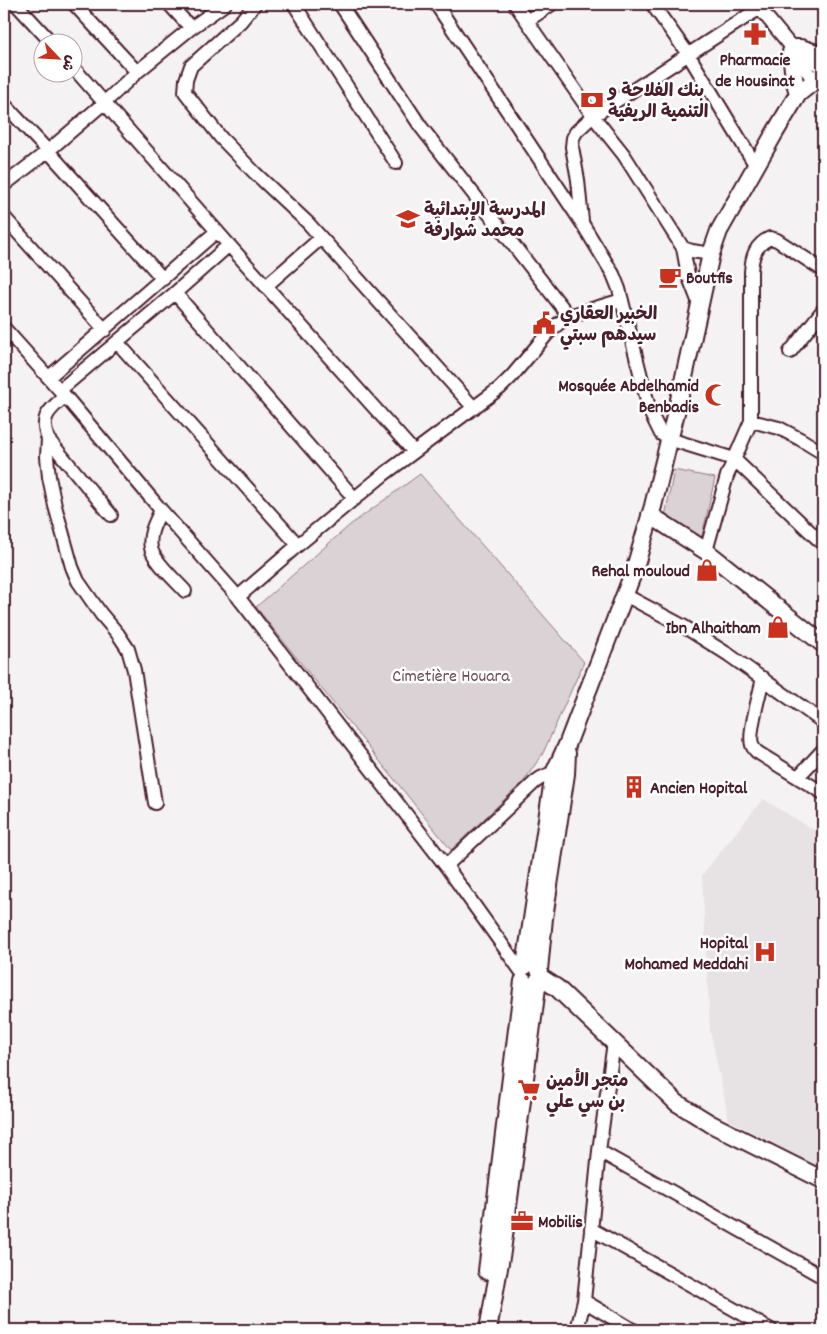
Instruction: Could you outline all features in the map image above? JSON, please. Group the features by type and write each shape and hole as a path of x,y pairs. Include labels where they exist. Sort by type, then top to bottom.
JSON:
{"main road":[{"path":"798,94 794,78 792,48 801,48 823,55"},
{"path":"477,1330 491,1252 531,974 544,918 560,773 567,746 635,568 679,400 711,254 719,232 798,94 820,74"},
{"path":"650,515 706,551 823,644"},
{"path":"531,974 557,988 677,1103 711,1124 823,1180"},
{"path":"488,1330 502,1251 531,974"}],"street":[{"path":"16,4 43,32"},
{"path":"74,4 137,72"},
{"path":"169,4 191,28"},
{"path":"4,186 48,151 137,72 191,28 225,4"},
{"path":"255,4 241,22 191,66 186,80 185,92 221,138 308,223 474,408"},
{"path":"294,4 396,163"},
{"path":"340,4 421,128 568,316"},
{"path":"436,4 582,223 613,274 622,300 650,412 661,434 669,439 734,459 823,544"},
{"path":"515,4 593,116 624,155 683,248 688,275 699,303"},
{"path":"528,21 552,4"},
{"path":"652,4 688,54 756,166"},
{"path":"582,223 578,180 572,147 576,132 593,116 758,6 792,48 820,74"},
{"path":"82,77 414,452"},
{"path":"4,104 162,279"},
{"path":"4,217 105,330"},
{"path":"49,377 217,231"},
{"path":"266,286 322,238"},
{"path":"706,551 727,476 751,421 750,272 756,248 770,238 777,240 823,270"},
{"path":"111,515 48,439 45,431 45,419 63,393 117,342 175,294 229,245"},
{"path":"683,248 711,254"},
{"path":"175,294 355,499"},
{"path":"238,597 355,499 500,388 548,333 568,316 622,300"},
{"path":"790,352 823,310"},
{"path":"4,328 63,393 161,510 238,597 531,974"},
{"path":"117,342 298,545"},
{"path":"751,421 780,428 823,453"},
{"path":"48,439 49,477 72,567 78,580 101,614 128,649 132,663 155,803"},
{"path":"161,510 150,538 151,548 155,557 185,591"},
{"path":"624,595 683,626 763,678 823,722"},
{"path":"763,678 752,730 752,744 757,752 823,793"},
{"path":"798,777 823,750"},
{"path":"446,866 535,782 542,777 560,773"},
{"path":"577,1330 584,1301 599,1151 614,1042"},
{"path":"599,1151 823,1277"},
{"path":"590,1229 771,1330"},
{"path":"584,1301 633,1330"}],"shaded area":[{"name":"Hopital Mohamed Meddahi","path":"763,799 823,836 823,1169 729,1120 710,1030 702,875"}],"green space":[{"path":"674,470 715,478 700,545 664,522"},
{"name":"Cimetière Houara","path":"420,474 584,662 543,753 524,781 451,850 256,607 350,525"}],"place":[{"name":"Pharmacie de Housinat","path":"755,34"},
{"name":"بنك الفلاحة و التنمية الريفية","path":"592,100"},
{"name":"المدرسة الإبتدائية محمد شوارفة","path":"408,219"},
{"name":"Boutfis","path":"670,277"},
{"name":"الخبير العقاري سيدهم سبتي","path":"544,323"},
{"name":"Mosquée Abdelhamid Benbadis","path":"716,395"},
{"name":"Rehal mouloud","path":"707,570"},
{"name":"Ibn Alhaitham","path":"778,627"},
{"name":"Ancien Hopital","path":"634,787"},
{"name":"Hopital Mohamed Meddahi","path":"765,952"},
{"name":"متجر الأمين بن سي علي","path":"529,1090"},
{"name":"Mobilis","path":"522,1221"}]}
